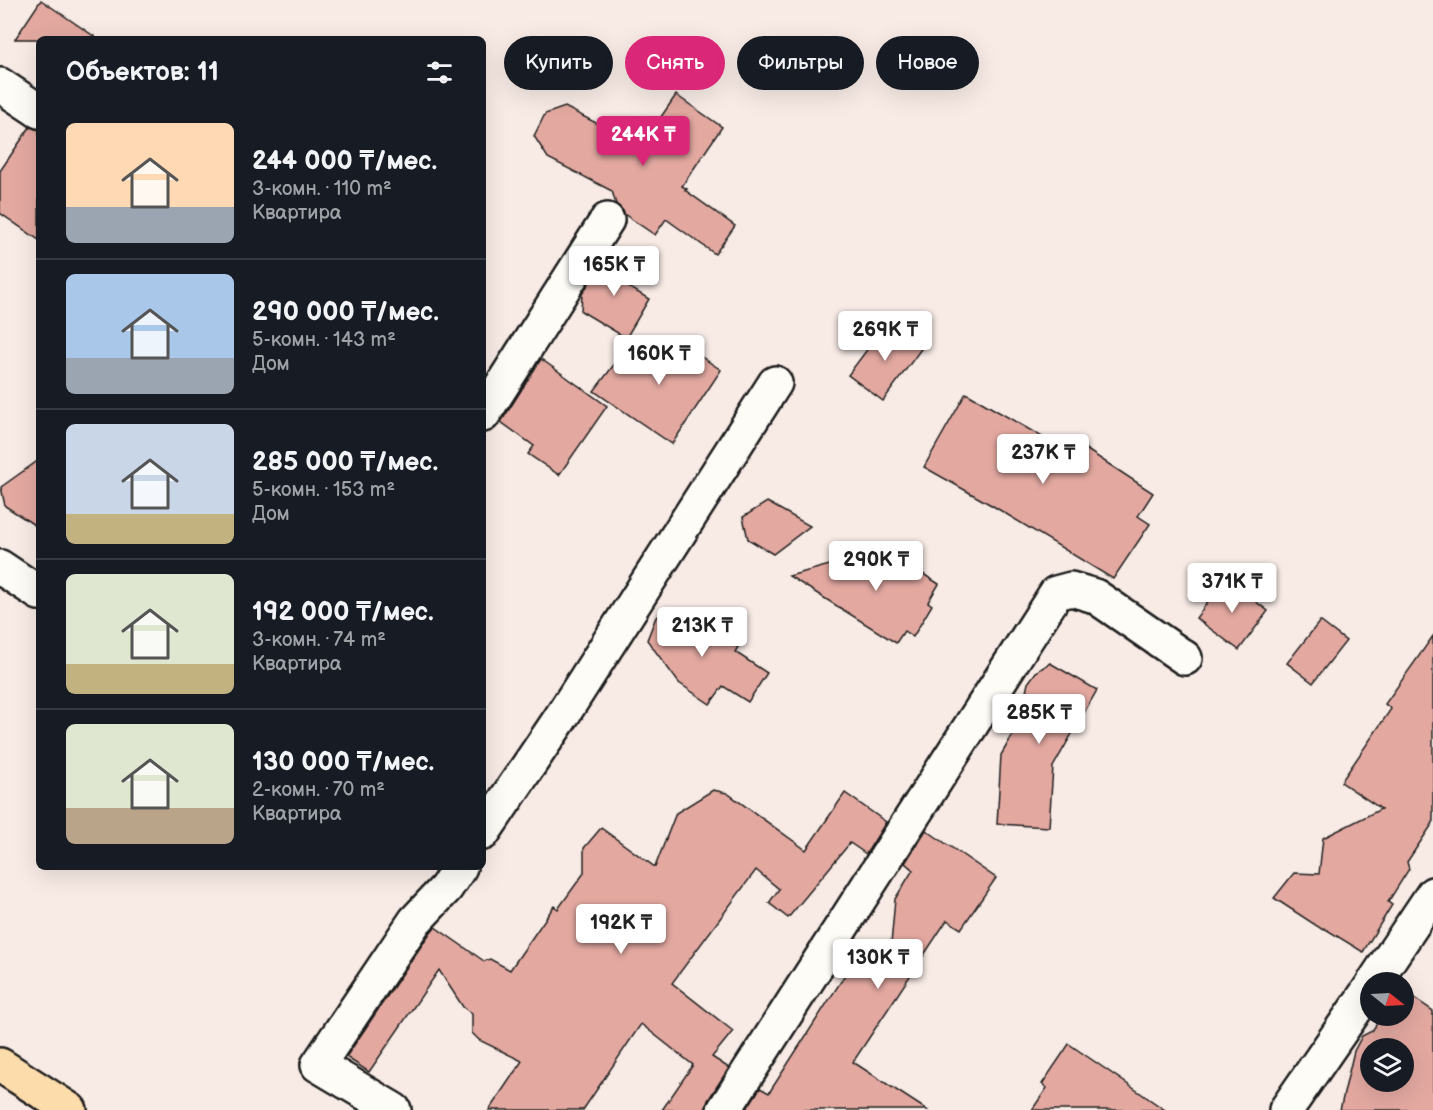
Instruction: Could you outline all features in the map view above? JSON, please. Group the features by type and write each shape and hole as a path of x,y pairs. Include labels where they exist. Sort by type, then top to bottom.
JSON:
{"highway":[{"path":"0,1065 70,1110"}],"street":[{"path":"0,85 36,109"},
{"path":"487,400 607,220"},
{"path":"486,829 567,709 775,383"},
{"path":"0,567 36,591"},
{"path":"724,1110 1056,593 1071,589 1095,596 1185,658"},
{"path":"394,1110 318,1065 415,921 446,888 458,870"},
{"path":"1381,972 1433,894"},
{"path":"1286,1110 1360,1003"}],"building":[{"path":"41,0 94,36 36,36 36,39 15,39"},
{"path":"676,95 722,127 682,186 735,226 715,254 666,219 655,235 624,214 616,204 612,191 548,158 534,136 545,114 565,107 641,146"},
{"path":"30,127 36,129 36,238 0,213 0,171"},
{"path":"643,253 622,283 649,299 626,338 581,311 582,294 599,267"},
{"path":"887,323 921,349 883,401 848,375"},
{"path":"676,340 721,370 672,444 594,391 626,349"},
{"path":"541,359 607,406 559,475 528,454 534,446 501,422"},
{"path":"966,393 1070,453 1072,440 1153,493 1138,516 1150,524 1113,579 924,467"},
{"path":"36,462 36,526 5,506 1,487"},
{"path":"767,502 810,526 773,554 748,539 743,517"},
{"path":"885,550 939,584 928,602 932,605 913,637 904,631 896,643 789,576"},
{"path":"1225,578 1268,611 1239,650 1196,618"},
{"path":"680,609 738,647 735,652 767,673 748,702 723,686 710,704 679,683 647,640 656,617"},
{"path":"1320,621 1346,641 1313,683 1287,663"},
{"path":"1433,636 1433,823 1407,862 1409,869 1388,902 1392,905 1363,952 1324,928 1323,930 1274,898 1294,873 1319,874 1323,838 1381,809 1341,782 1391,709 1385,704"},
{"path":"1050,663 1097,690 1053,767 1049,827 997,824 1001,755 1022,719 1012,714 1036,672"},
{"path":"713,790 727,793 806,850 845,793 886,822 866,854 850,843 788,918 769,903 779,889 756,870 672,983 733,1031 712,1057 729,1068 708,1100 705,1110 662,1110 693,1065 641,1024 583,1110 489,1110 522,1061 479,1040 472,1033 472,1014 463,1007 439,970 369,1072 346,1057 435,927 484,961 490,959 510,970 554,906 558,909 584,873 584,848 601,828 655,867 676,813"},
{"path":"926,830 996,878 961,929 947,920 853,1062 927,1110 746,1110 760,1088 769,1093 867,941 890,956 895,899 913,870 905,863"},
{"path":"1414,998 1433,1011 1433,1110 1340,1110 1354,1051 1360,1040 1360,1092 1414,1092 1414,1038 1361,1038 1375,1026 1414,1026"},
{"path":"1069,1044 1165,1110 1032,1110 1047,1088 1042,1084"}]}
